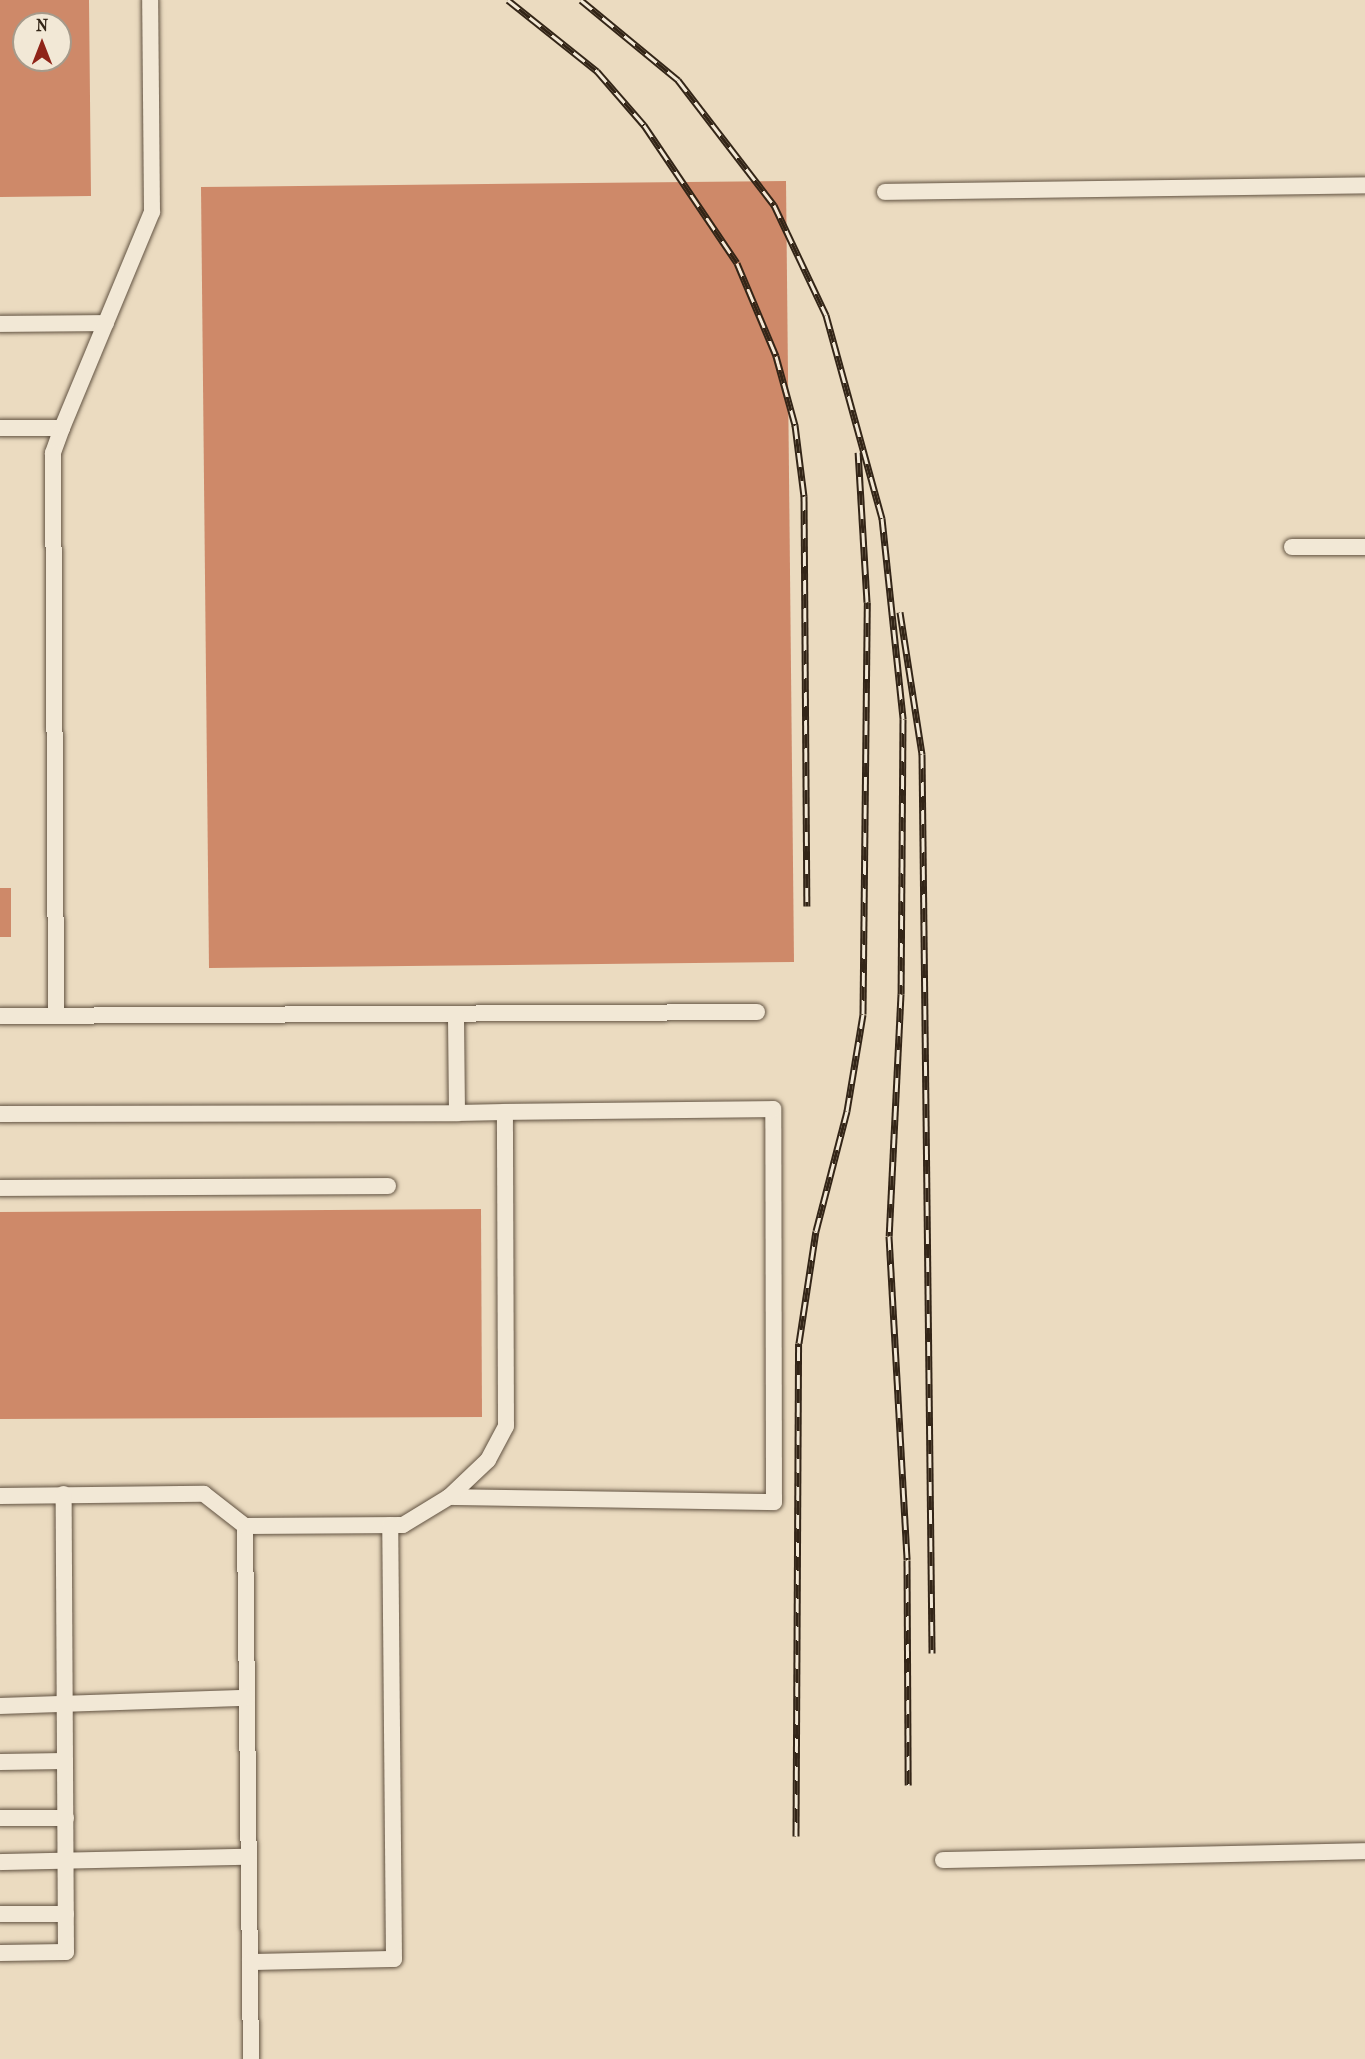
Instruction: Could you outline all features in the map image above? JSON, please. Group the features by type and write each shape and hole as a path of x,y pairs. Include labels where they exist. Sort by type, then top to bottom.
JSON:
{"lane":[{"path":"56,1016 53,453 152,212 150,0"},
{"path":"885,192 1365,185"},
{"path":"0,324 106,322"},
{"path":"0,428 62,428"},
{"path":"1292,547 1365,547"},
{"path":"0,1016 757,1012"},
{"path":"456,1014 458,1113"},
{"path":"0,1114 458,1113 772,1109 774,1502 449,1497"},
{"path":"0,1496 204,1494 245,1526 403,1525 449,1497 488,1460 506,1426 505,1112"},
{"path":"0,1188 388,1186"},
{"path":"0,1953 66,1952 64,1494"},
{"path":"250,1962 394,1959 390,1525"},
{"path":"245,1526 251,2059"},
{"path":"0,1706 247,1698"},
{"path":"0,1762 65,1761"},
{"path":"0,1818 66,1818"},
{"path":"943,1860 1365,1851"},
{"path":"0,1862 249,1857"},
{"path":"0,1914 66,1914"}],"building":[{"path":"0,0 89,0 91,196 0,197"},
{"path":"786,181 794,962 209,968 201,187"},
{"path":"0,888 11,888 11,937 0,937"},
{"path":"481,1209 482,1417 0,1419 0,1212"}],"railway":[{"path":"508,0 597,71 644,125 737,263 776,356 795,425 804,496 807,906"},
{"path":"581,0 678,80 774,205 826,315 882,518 903,719 901,994 889,1236 907,1560 908,1785"},
{"path":"796,1836 799,1343 816,1231 847,1111 863,1014 867,602 858,452"},
{"path":"900,612 922,754 932,1653"}]}
